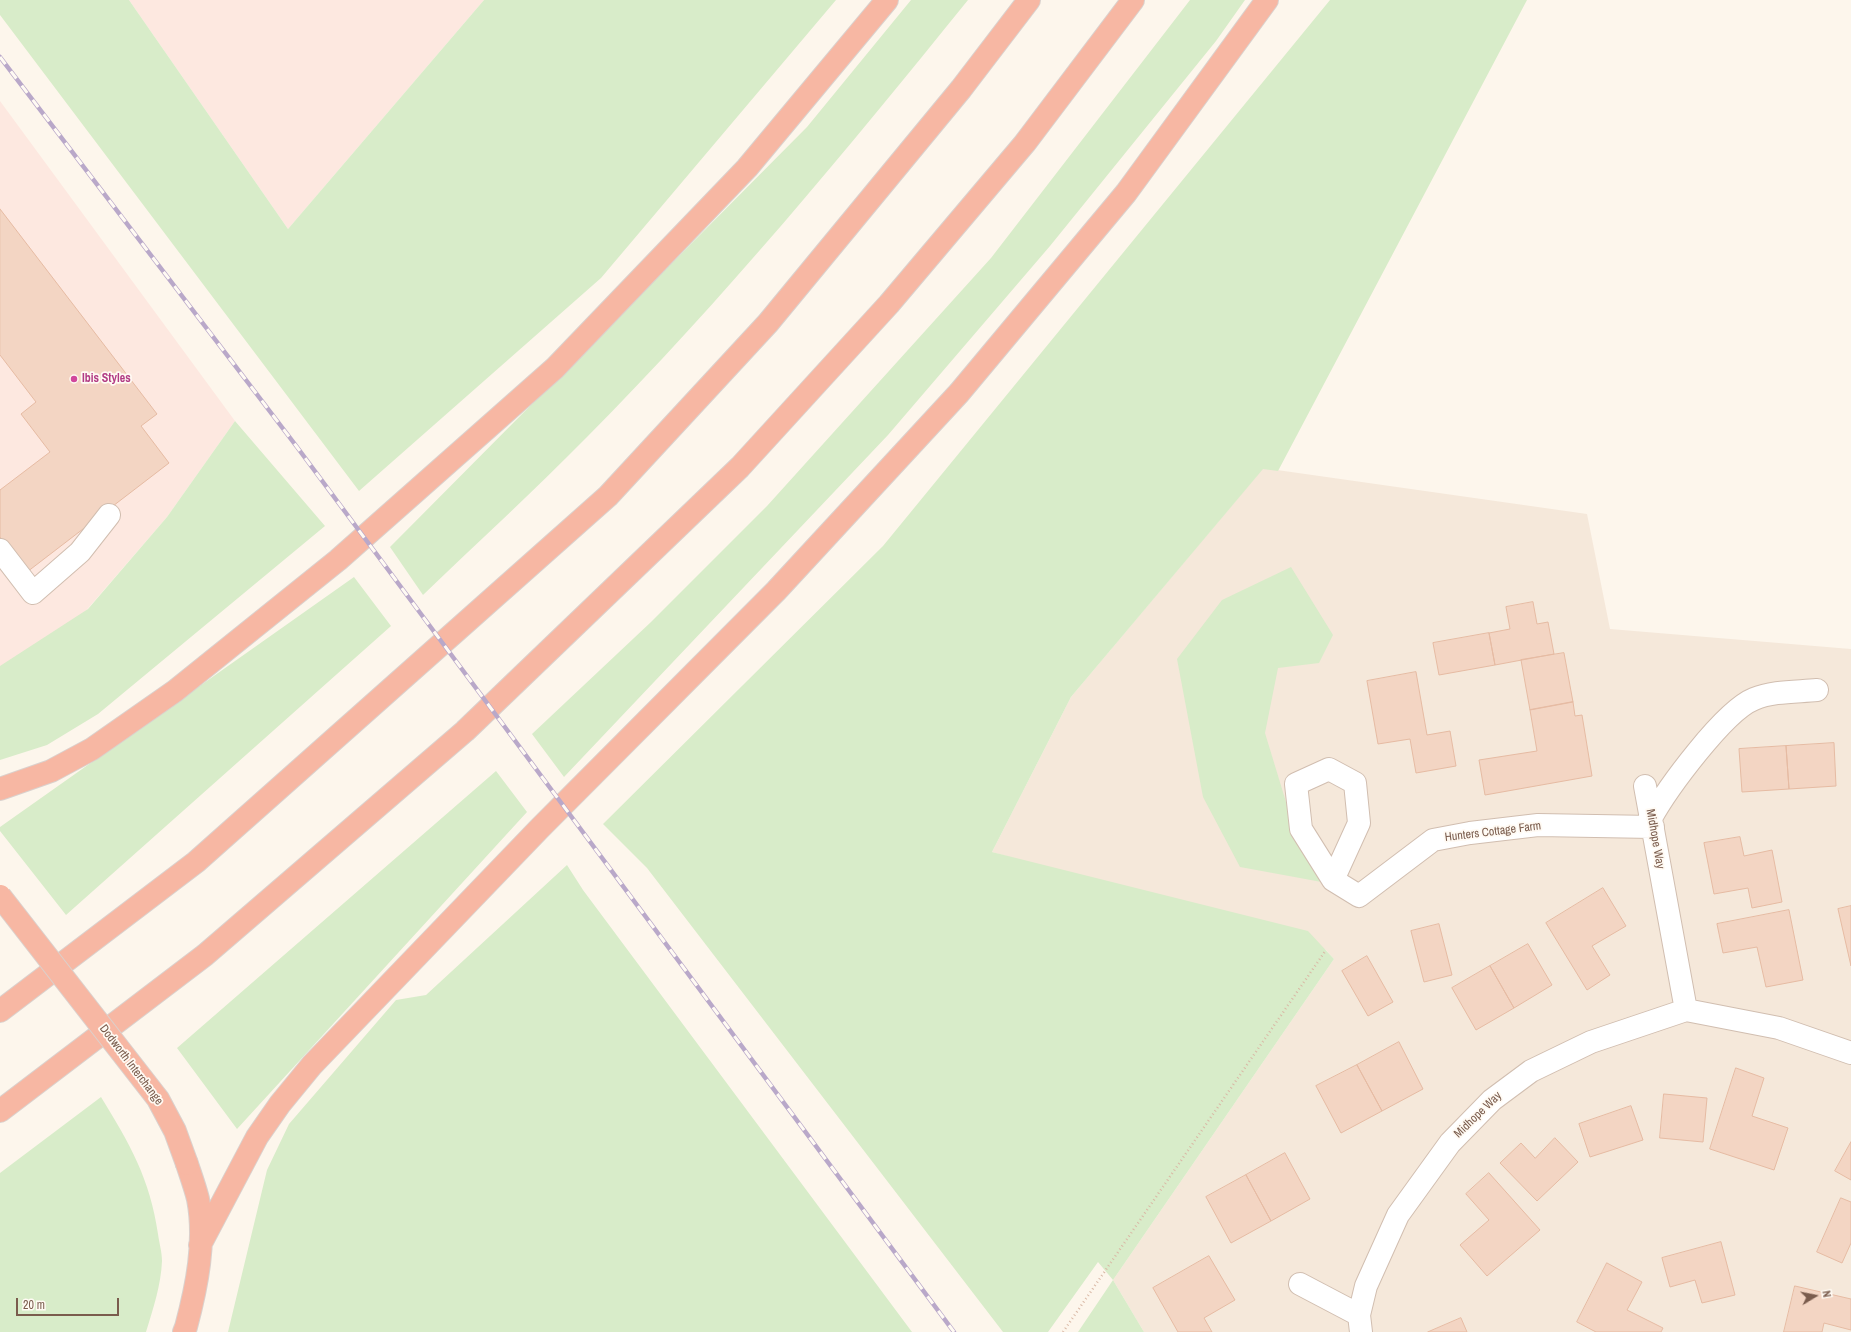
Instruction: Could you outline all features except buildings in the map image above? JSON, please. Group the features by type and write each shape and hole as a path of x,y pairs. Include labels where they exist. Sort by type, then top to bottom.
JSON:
{"highway":[{"path":"0,789 51,771 92,749 175,691 338,560 555,368 747,168 887,0"},
{"path":"0,1011 196,862 608,496 768,323 961,90 1029,0"},
{"path":"0,1111 205,955 465,730 740,467 889,304 1025,143 1133,0"},
{"path":"200,1245 257,1138 280,1104 312,1066 539,829 776,591 959,393 1126,192 1267,0"},
{"name":"Dodworth Interchange","path":"0,896 158,1099 175,1131 198,1200 200,1245 197,1286 185,1330"}],"street":[{"path":"0,550 33,593 80,552 109,515"},
{"path":"1652,823 1661,799 1710,737 1735,711 1752,699 1766,694 1817,690"},
{"name":"Midhope Way","path":"1645,786 1686,1010"},
{"name":"Hunters Cottage Farm","path":"1333,880 1358,896 1433,840 1470,833 1538,825 1652,823"},
{"name":"Midhope Way","path":"1300,1284 1360,1323 1366,1286 1398,1214 1450,1143 1492,1100 1531,1071 1590,1042 1686,1010 1779,1028 1851,1053"}],"path":[{"path":"1063,1332 1326,950"}],"shaded area":[{"path":"129,0 484,0 288,229"},
{"path":"0,101 235,421 167,517 0,710"},
{"path":"1263,468 1587,514 1610,629 1851,649 1851,1332 1144,1332 1113,1280 1334,959 1326,950 992,852 1071,697"}],"green space":[{"path":"0,0 129,0 288,229 484,0 836,0 601,278 359,491 0,15"},
{"path":"911,0 968,0 830,168 687,332 567,457 423,595 390,547 807,127"},
{"path":"1190,0 1245,0 1216,41 1050,246 888,435 564,777 532,734 651,622 767,506 991,258"},
{"path":"1330,0 1527,0 1278,471 1263,469 1071,697 992,852 1308,931 1334,959 1113,1280 1098,1262 1048,1332 1003,1332 647,868 603,824 883,546"},
{"path":"235,421 325,526 98,714 47,745 0,760 0,666 88,609 167,517"},
{"path":"1291,567 1333,635 1319,663 1278,668 1265,733 1293,825 1327,883 1240,867 1203,797 1177,659 1222,600"},
{"path":"354,577 391,626 66,915 0,831 0,827"},
{"path":"496,771 527,812 237,1129 177,1048"},
{"path":"567,865 583,890 912,1332 228,1332 267,1170 289,1124 396,1000 426,995"},
{"path":"101,1097 130,1146 150,1196 154,1214 162,1261 154,1306 146,1332 0,1332 0,1173"},
{"path":"1113,1280 1144,1332 1078,1332"}],"railway":[{"path":"0,57 297,447 954,1332"}],"place":[{"name":"Ibis Styles","path":"74,379"}]}
